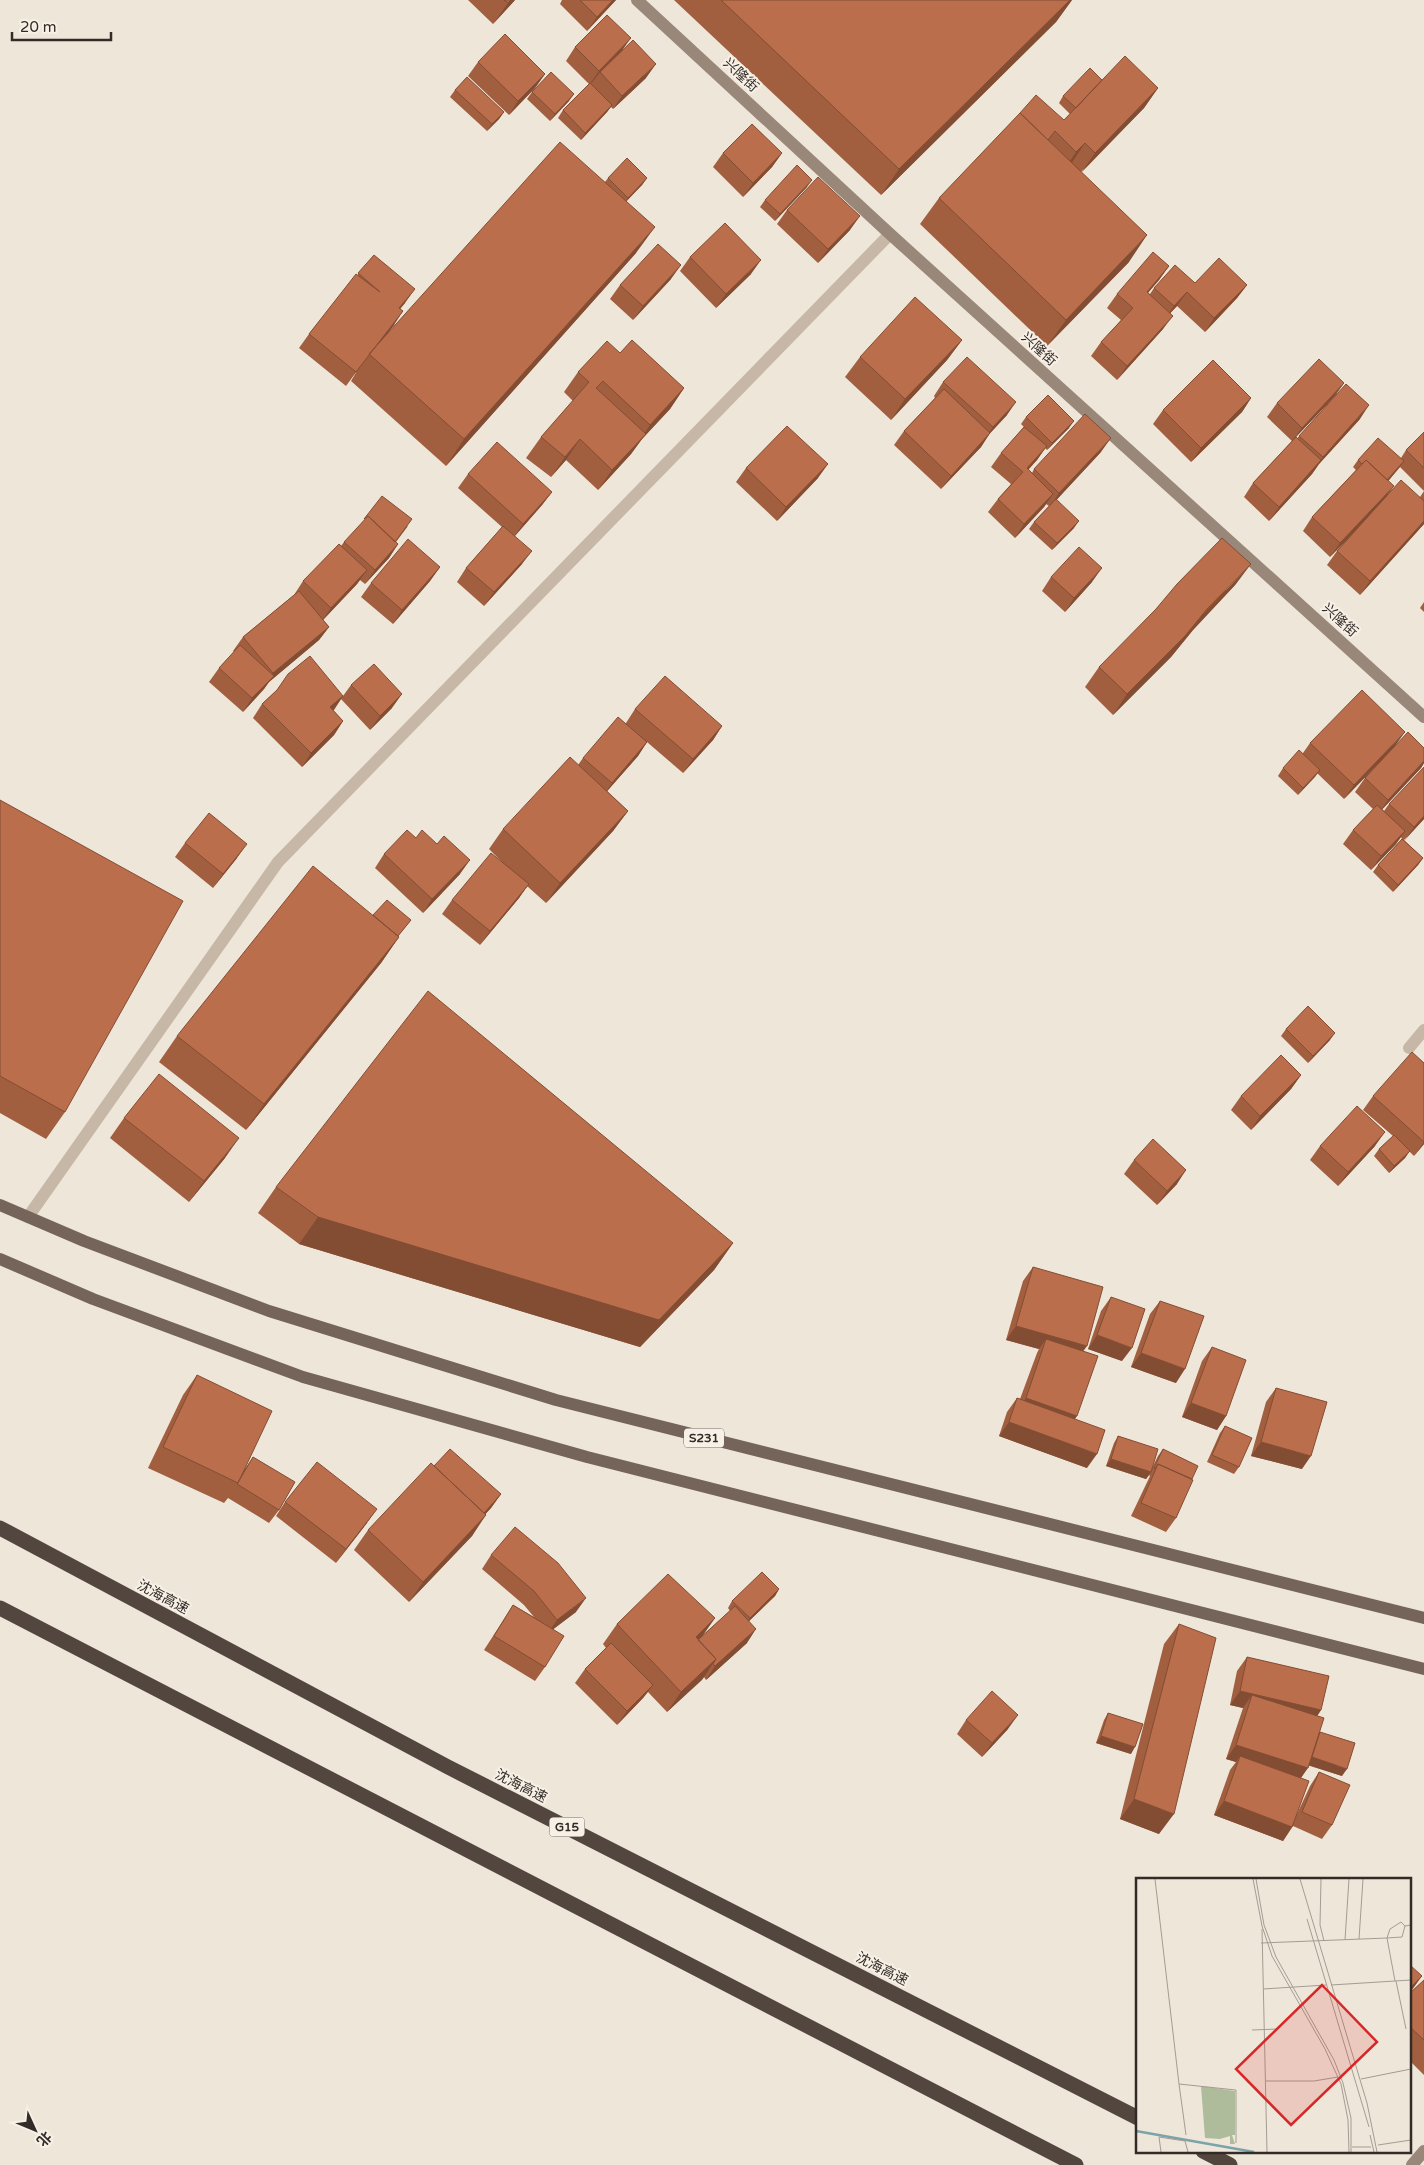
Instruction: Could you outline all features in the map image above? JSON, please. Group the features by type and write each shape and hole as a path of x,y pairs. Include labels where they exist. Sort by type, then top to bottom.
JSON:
{"highway":[{"name":"沈海高速","path":"0,1528 448,1767 1136,2117"},
{"path":"0,1608 1076,2165"},
{"path":"1205,2152 1230,2165"}],"main road":[{"name":"S231","path":"0,1205 84,1241 269,1312 556,1400 1424,1618"},
{"path":"0,1259 93,1299 303,1377 587,1457 1424,1669"}],"street":[{"name":"兴隆街","path":"637,0 890,234 1424,717"},
{"path":"28,1217 278,862 890,234"},
{"path":"1409,1048 1424,1030"},
{"path":"1412,2165 1424,2151"}],"building":[{"path":"580,0 613,0 597,17"},
{"path":"721,0 1070,0 899,169"},
{"path":"607,15 631,38 599,71 575,47"},
{"path":"505,34 545,74 518,101 478,62"},
{"path":"633,40 656,64 622,96 600,72"},
{"path":"1125,56 1158,88 1095,153 1085,143 1076,152 1055,131 1048,140 1020,113 1036,95 1064,120"},
{"path":"1090,68 1102,80 1076,108 1063,96"},
{"path":"551,72 574,94 555,114 532,92"},
{"path":"467,77 504,112 492,124 455,90"},
{"path":"590,83 612,105 585,133 563,110"},
{"path":"1020,113 1147,235 1066,320 939,198"},
{"path":"752,124 782,153 753,183 723,153"},
{"path":"560,142 655,227 464,439 369,354"},
{"path":"627,158 647,178 628,198 608,178"},
{"path":"797,165 812,180 780,214 765,200"},
{"path":"818,177 860,216 828,249 787,210"},
{"path":"725,223 761,260 726,294 690,257"},
{"path":"658,244 681,265 643,306 620,285"},
{"path":"1153,252 1169,266 1147,292 1173,316 1127,366 1101,342 1133,308 1117,294"},
{"path":"374,255 415,289 399,308 403,311 356,372 309,334 356,274 380,292 358,273"},
{"path":"1219,258 1247,285 1214,318 1187,292 1174,306 1154,288 1175,265 1195,283"},
{"path":"915,297 962,340 905,399 860,357"},
{"path":"632,340 684,388 650,425 603,381 596,388 646,434 612,470 580,439 565,457 541,437 589,382 578,372 607,341 620,353"},
{"path":"967,357 1016,402 993,427 943,382"},
{"path":"1319,359 1344,383 1302,428 1277,403"},
{"path":"1213,360 1251,398 1201,448 1163,410"},
{"path":"1346,384 1369,405 1323,457 1299,436"},
{"path":"944,389 990,433 951,476 904,431"},
{"path":"1048,395 1074,421 1052,443 1026,417"},
{"path":"1085,414 1111,438 1059,493 1034,469"},
{"path":"787,426 828,464 786,507 746,468"},
{"path":"1024,427 1047,446 1027,468 1053,494 1024,524 998,499 1023,472 1001,453"},
{"path":"1424,432 1424,468 1406,450"},
{"path":"1296,437 1321,460 1279,507 1253,483"},
{"path":"1378,438 1404,461 1387,480 1366,460 1362,464 1358,460"},
{"path":"497,442 552,492 523,524 468,474"},
{"path":"1366,460 1394,486 1340,543 1312,517"},
{"path":"1401,480 1424,501 1424,521 1370,581 1337,551"},
{"path":"382,496 412,519 395,542 368,516 364,519"},
{"path":"1056,499 1079,521 1057,543 1034,522"},
{"path":"368,516 398,544 375,570 344,542"},
{"path":"503,526 532,551 494,592 466,568"},
{"path":"1222,538 1251,564 1207,609 1185,636 1127,694 1099,667"},
{"path":"408,539 440,567 402,610 371,583"},
{"path":"339,544 367,570 331,608 303,581"},
{"path":"1079,547 1102,568 1074,598 1051,577"},
{"path":"299,591 329,627 273,673 243,637"},
{"path":"240,645 274,676 252,698 219,668"},
{"path":"310,656 343,696 330,707 343,721 311,753 262,704 277,690 288,674"},
{"path":"374,664 402,694 380,716 351,685"},
{"path":"665,676 722,726 693,759 635,709"},
{"path":"1362,690 1405,732 1354,785 1310,743"},
{"path":"618,717 647,742 612,783 583,758"},
{"path":"1408,732 1424,748 1424,761 1388,800 1365,778"},
{"path":"1299,750 1320,770 1303,788 1283,768"},
{"path":"570,757 628,811 560,883 503,829"},
{"path":"1424,767 1424,816 1414,827 1389,804"},
{"path":"0,800 183,901 65,1112 0,1076"},
{"path":"1377,805 1405,831 1381,856 1353,830"},
{"path":"209,813 247,844 223,874 185,843"},
{"path":"407,830 416,838 422,830 437,844 444,836 470,860 432,899 384,854"},
{"path":"1402,839 1423,858 1398,885 1378,865"},
{"path":"491,853 529,884 490,931 452,900"},
{"path":"313,866 399,937 264,1104 177,1036"},
{"path":"387,900 411,920 398,936 373,915"},
{"path":"428,991 733,1243 659,1320 318,1217 276,1187"},
{"path":"1308,1006 1335,1033 1313,1056 1286,1029"},
{"path":"1412,1052 1424,1063 1424,1142 1373,1096"},
{"path":"1281,1055 1301,1075 1260,1116 1241,1096"},
{"path":"159,1074 239,1138 204,1181 124,1118"},
{"path":"1357,1106 1385,1132 1348,1172 1320,1146"},
{"path":"1394,1135 1410,1151 1394,1166 1379,1149"},
{"path":"1153,1139 1186,1170 1167,1191 1134,1160"},
{"path":"1033,1267 1103,1287 1087,1346 1016,1326"},
{"path":"1111,1297 1145,1309 1132,1348 1097,1335"},
{"path":"1160,1301 1204,1316 1185,1369 1141,1353"},
{"path":"1046,1339 1098,1356 1077,1416 1026,1398"},
{"path":"1212,1347 1246,1360 1226,1416 1191,1403"},
{"path":"197,1375 272,1411 238,1483 163,1447"},
{"path":"1276,1388 1327,1402 1311,1456 1261,1442"},
{"path":"1017,1398 1105,1430 1097,1454 1009,1422"},
{"path":"1225,1426 1252,1438 1239,1467 1212,1455"},
{"path":"1118,1436 1158,1449 1151,1472 1111,1459"},
{"path":"450,1449 501,1494 484,1513 434,1466"},
{"path":"1163,1449 1198,1466 1192,1479 1158,1464 1154,1468"},
{"path":"253,1457 295,1482 279,1510 237,1484"},
{"path":"317,1462 377,1509 346,1549 285,1502"},
{"path":"431,1463 486,1515 423,1582 368,1530"},
{"path":"1158,1464 1193,1480 1176,1518 1141,1503"},
{"path":"515,1527 558,1563 586,1598 557,1620 534,1591 491,1555"},
{"path":"762,1572 779,1589 750,1618 732,1601"},
{"path":"668,1574 715,1618 696,1637 716,1659 681,1692 617,1624"},
{"path":"513,1605 564,1636 545,1667 494,1636"},
{"path":"735,1606 756,1629 715,1666 713,1664 716,1659 698,1640"},
{"path":"1179,1624 1216,1638 1174,1814 1134,1799"},
{"path":"611,1643 653,1685 627,1711 585,1669"},
{"path":"1247,1657 1329,1676 1321,1710 1240,1691"},
{"path":"992,1691 1018,1715 992,1743 966,1720"},
{"path":"1252,1695 1324,1718 1308,1768 1236,1745"},
{"path":"1108,1713 1143,1724 1135,1747 1101,1736"},
{"path":"1320,1732 1355,1743 1347,1769 1312,1757"},
{"path":"1240,1756 1309,1781 1292,1827 1224,1801"},
{"path":"1319,1772 1350,1785 1332,1825 1302,1812"},
{"path":"1412,1967 1422,1976 1412,1986"},
{"path":"1424,1980 1424,2040 1412,2029 1412,1991"}]}
